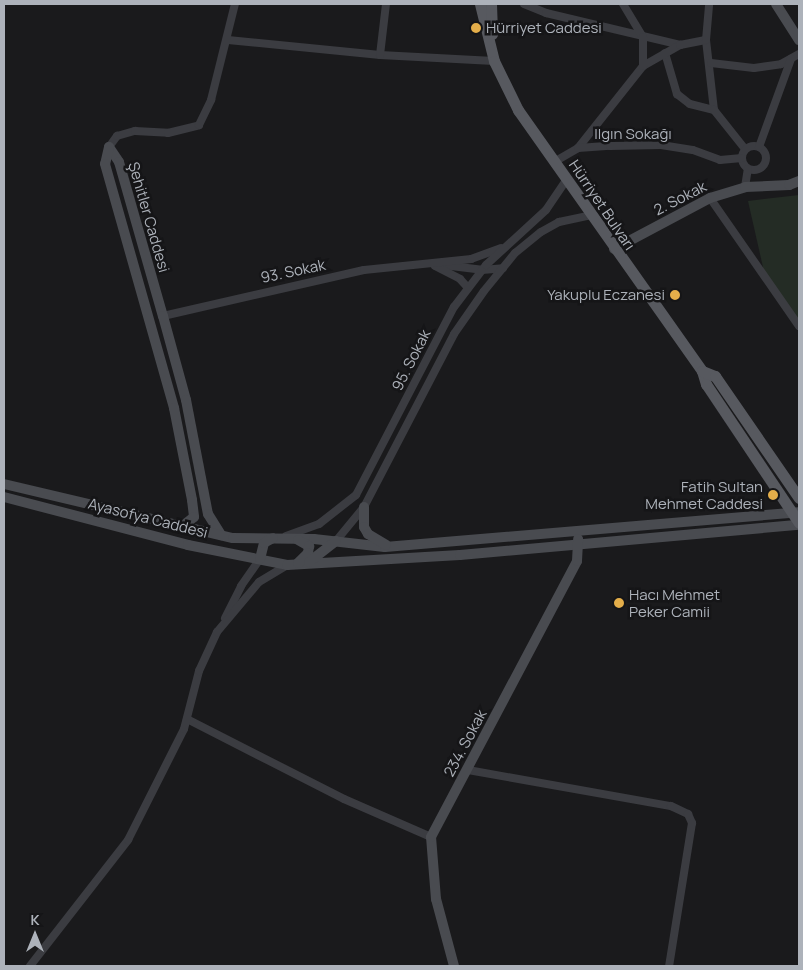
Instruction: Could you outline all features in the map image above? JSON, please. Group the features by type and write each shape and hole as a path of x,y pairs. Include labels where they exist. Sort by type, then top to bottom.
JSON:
{"main road":[{"name":"Hürriyet Bulvarı","path":"480,4 494,61 518,110 614,249 702,371 706,384 795,511 799,524"},
{"name":"Hürriyet Bulvarı","path":"491,4 492,48"},
{"path":"776,4 799,40"},
{"name":"Şehitler Caddesi","path":"109,147 118,162 164,316 186,400 208,514 221,535"},
{"name":"Şehitler Caddesi","path":"109,147 105,164 174,408 184,458 194,517 181,527"},
{"name":"2. Sokak","path":"614,249 710,198 745,187 789,184 798,181"},
{"path":"124,233 138,229"},
{"path":"139,284 152,280"},
{"name":"Hürriyet Bulvarı","path":"702,371 715,376 799,498"},
{"path":"184,458 196,453"},
{"path":"4,484 221,535 336,541 389,547 795,511"},
{"name":"Ayasofya Caddesi","path":"4,497 188,545 260,559 296,563 383,561 799,524"},
{"path":"364,507 362,520 368,534 389,547"},
{"name":"234. Sokak","path":"431,837 577,560 577,529"},
{"path":"260,559 264,543 277,537"},
{"path":"292,538 309,546 308,553 296,563"},
{"path":"296,563 336,541"},
{"path":"431,837 436,899 454,966"}],"street":[{"path":"109,147 117,136 135,132 168,133 200,125 211,100 228,40 235,4"},
{"path":"380,55 386,4"},
{"path":"524,4 546,14 680,46"},
{"path":"623,4 643,37 642,66"},
{"path":"709,4 706,40 711,63 714,110 746,149"},
{"path":"228,40 380,55 494,61"},
{"path":"578,148 642,66 680,46 706,40"},
{"path":"665,53 677,94 690,104 714,110"},
{"path":"711,63 754,68 781,64 799,54"},
{"path":"760,147 791,58"},
{"name":"Ilgın Sokağı","path":"554,162 578,148 661,145 693,150 720,160 742,158"},
{"path":"746,149 760,147"},
{"path":"748,169 760,170 765,164 767,157 760,147"},
{"path":"745,187 748,169 742,158 746,149"},
{"name":"95. Sokak","path":"277,537 319,524 356,495 437,340 468,288 482,270 546,210 566,180"},
{"path":"710,198 799,326"},
{"name":"95. Sokak","path":"336,541 364,507 448,347 474,303 503,268 541,232 559,222 591,215"},
{"path":"429,263 471,258 507,246"},
{"path":"429,263 482,270 503,268"},
{"path":"429,263 460,279 468,288"},
{"name":"93. Sokak","path":"164,316 364,270 429,263"},
{"path":"437,340 448,347"},
{"path":"30,966 128,840 187,719 205,652 221,627 241,586 260,559"},
{"path":"221,627 259,582 296,563"},
{"path":"187,719 344,799 431,837"},
{"path":"468,770 671,806 688,814 692,823 669,966"}],"shaded area":[{"path":"799,195 799,321 765,276 748,201"}],"place":[{"name":"Hürriyet Caddesi","path":"476,28"},
{"name":"Yakuplu Eczanesi","path":"675,295"},
{"name":"Fatih Sultan Mehmet Caddesi","path":"773,495"},
{"name":"Hacı Mehmet Peker Camii","path":"619,603"}]}
